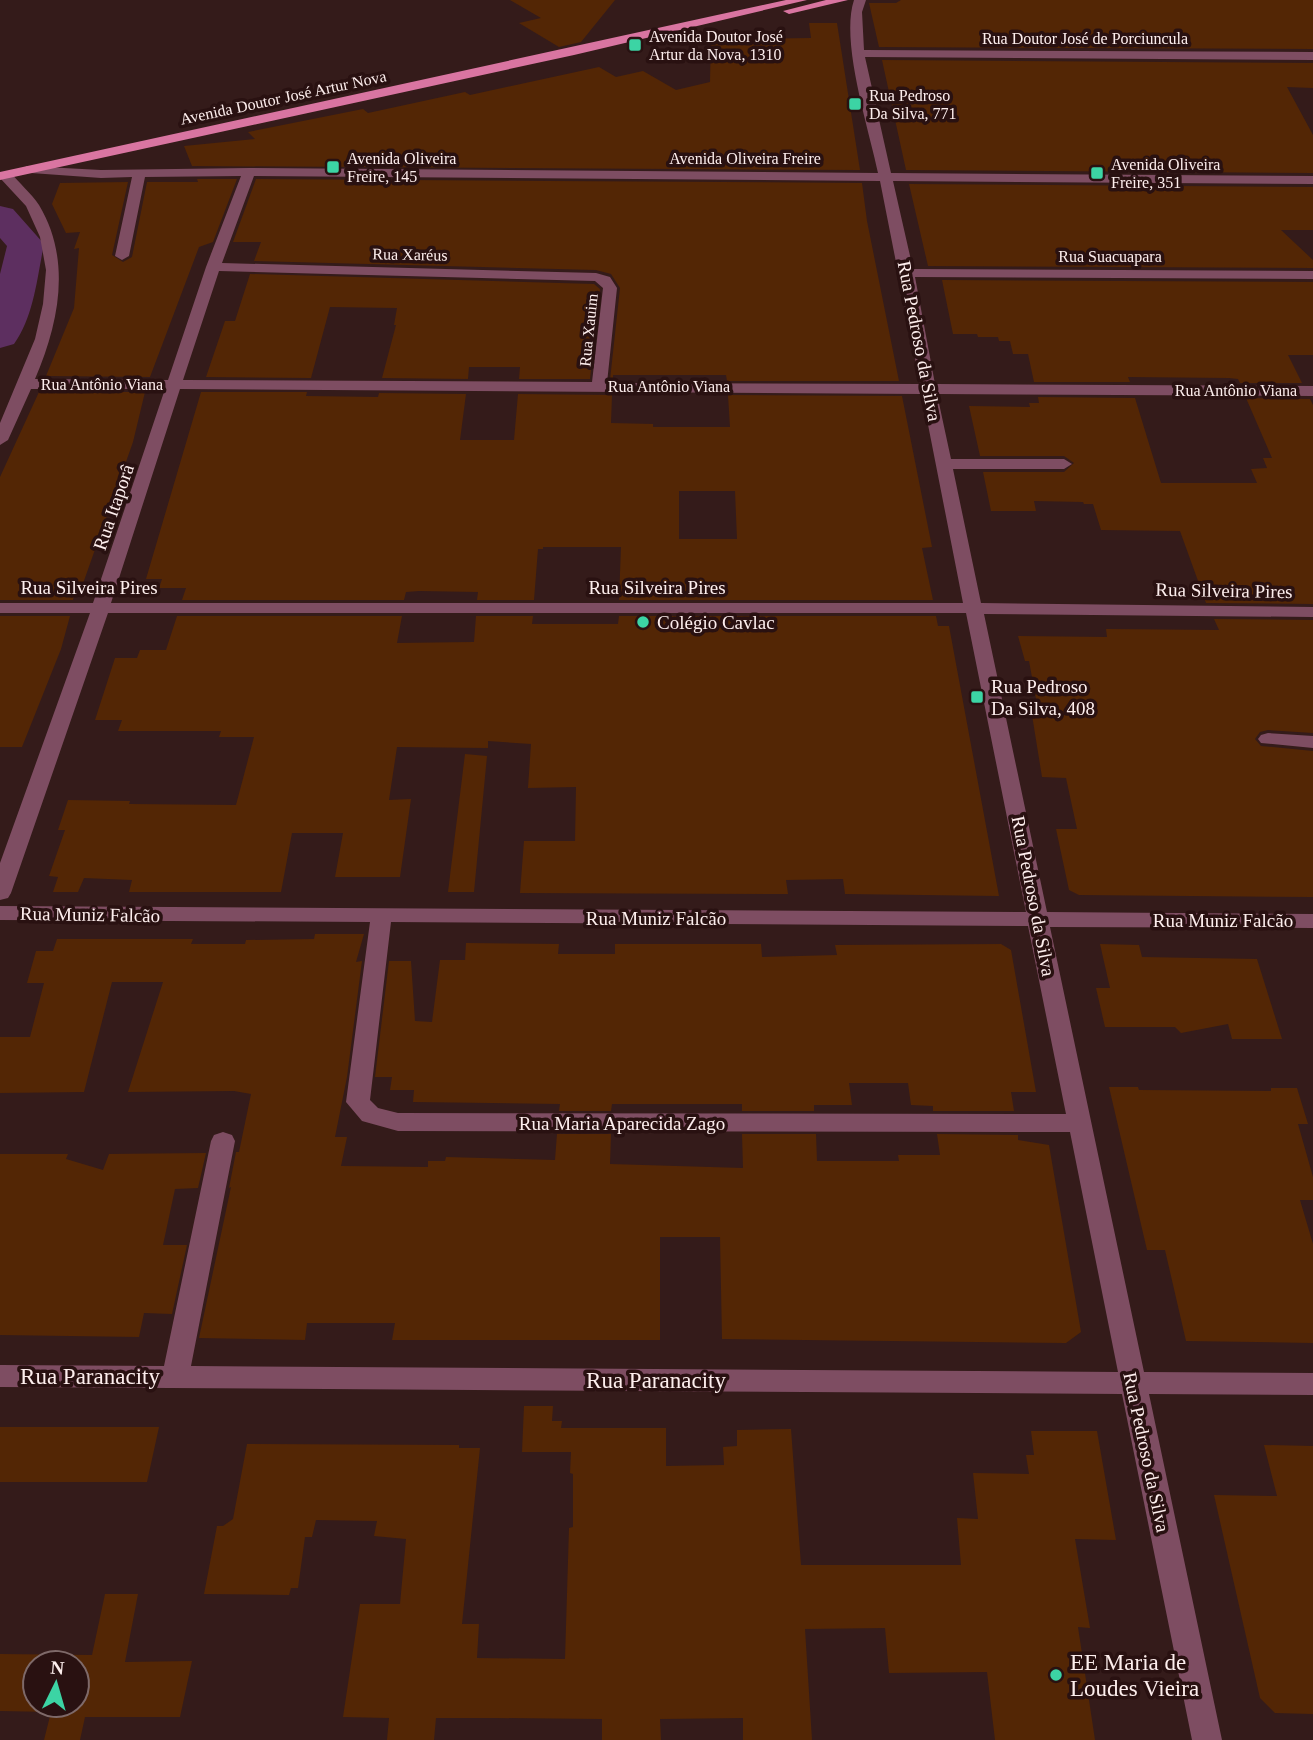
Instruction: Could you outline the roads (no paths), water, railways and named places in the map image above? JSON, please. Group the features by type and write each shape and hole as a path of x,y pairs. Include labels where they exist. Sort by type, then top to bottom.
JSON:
{"main road":[{"path":"703,22 778,0"},
{"name":"Avenida Doutor José Artur Nova","path":"3,176 801,0"},
{"name":"Avenida Doutor José Artur Nova","path":"574,52 597,51 838,0"}],"street":[{"path":"838,0 858,6"},
{"name":"Rua Pedroso da Silva","path":"858,6 858,53 907,273 928,387 1207,1740"},
{"name":"Rua Doutor José de Porciuncula","path":"858,53 1313,55"},
{"name":"Avenida Oliveira Freire","path":"57,163 176,172"},
{"name":"Avenida Oliveira Freire","path":"31,169 139,174 249,172 1313,180"},
{"name":"Rua Itaporâ","path":"0,894 101,607 213,267 249,172"},
{"path":"122,256 139,174"},
{"path":"0,440 26,384 54,292 54,267 36,211 3,176"},
{"name":"Rua Xaréus","path":"213,267 576,275 605,280"},
{"name":"Rua Suacuapara","path":"907,273 1313,275"},
{"name":"Rua Xauim","path":"599,386 609,293 605,280"},
{"name":"Rua Antônio Viana","path":"26,384 1313,391"},
{"path":"944,464 1064,464"},
{"name":"Rua Silveira Pires","path":"0,608 975,608 1313,612"},
{"path":"1268,739 1313,742"},
{"name":"Rua Muniz Falcão","path":"0,913 1313,920"},
{"name":"Rua Maria Aparecida Zago","path":"381,917 358,1102 370,1115 398,1122 1079,1123"},
{"path":"175,1377 223,1140"},
{"name":"Rua Paranacity","path":"0,1376 1313,1384"}],"waterway":[{"path":"0,217 26,244 10,313 0,336"}],"place":[{"name":"Avenida Doutor José Artur da Nova, 1310","path":"635,45"},
{"name":"Rua Pedroso Da Silva, 771","path":"855,104"},
{"name":"Avenida Oliveira Freire, 145","path":"333,167"},
{"name":"Avenida Oliveira Freire, 351","path":"1097,173"},
{"name":"Colégio Cavlac","path":"643,622"},
{"name":"Rua Pedroso Da Silva, 408","path":"977,697"},
{"name":"EE Maria de Loudes Vieira","path":"1056,1675"}]}
